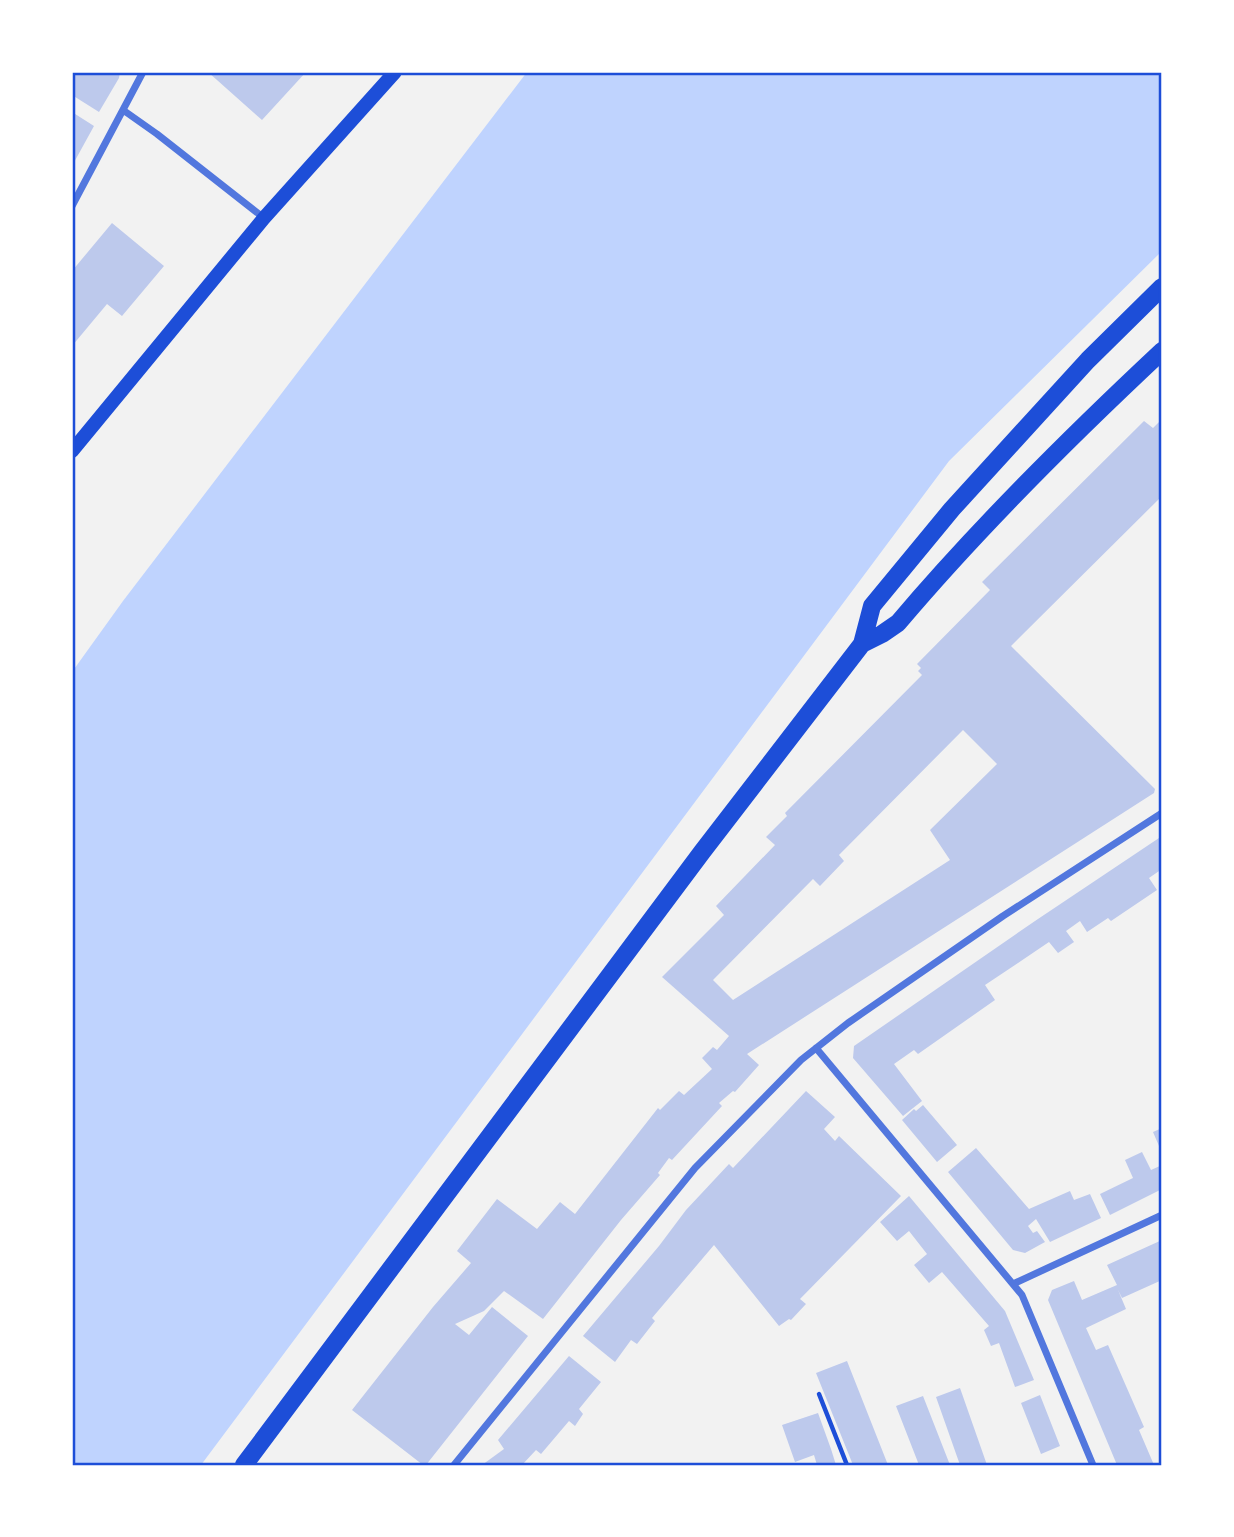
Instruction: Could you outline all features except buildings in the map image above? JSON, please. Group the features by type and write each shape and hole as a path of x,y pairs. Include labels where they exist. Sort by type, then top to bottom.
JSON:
{"main road":[{"path":"72,451 264,218 395,72"},
{"path":"243,1465 702,852 862,644 872,606 952,509 1088,360 1162,287"},
{"path":"862,644 898,623 980,531 1087,421 1162,351"}],"street":[{"path":"72,206 143,72"},
{"path":"123,110 264,218"},
{"path":"454,1465 695,1168 816,1048 1003,916 1162,813"},
{"path":"816,1048 1013,1284 1029,1307 1093,1465"},
{"path":"1013,1284 1162,1215"}],"path":[{"path":"819,1394 846,1465"}],"water":[{"path":"527,72 1162,72 1162,251 949,461 201,1465 72,1465 72,672 123,601"}]}
